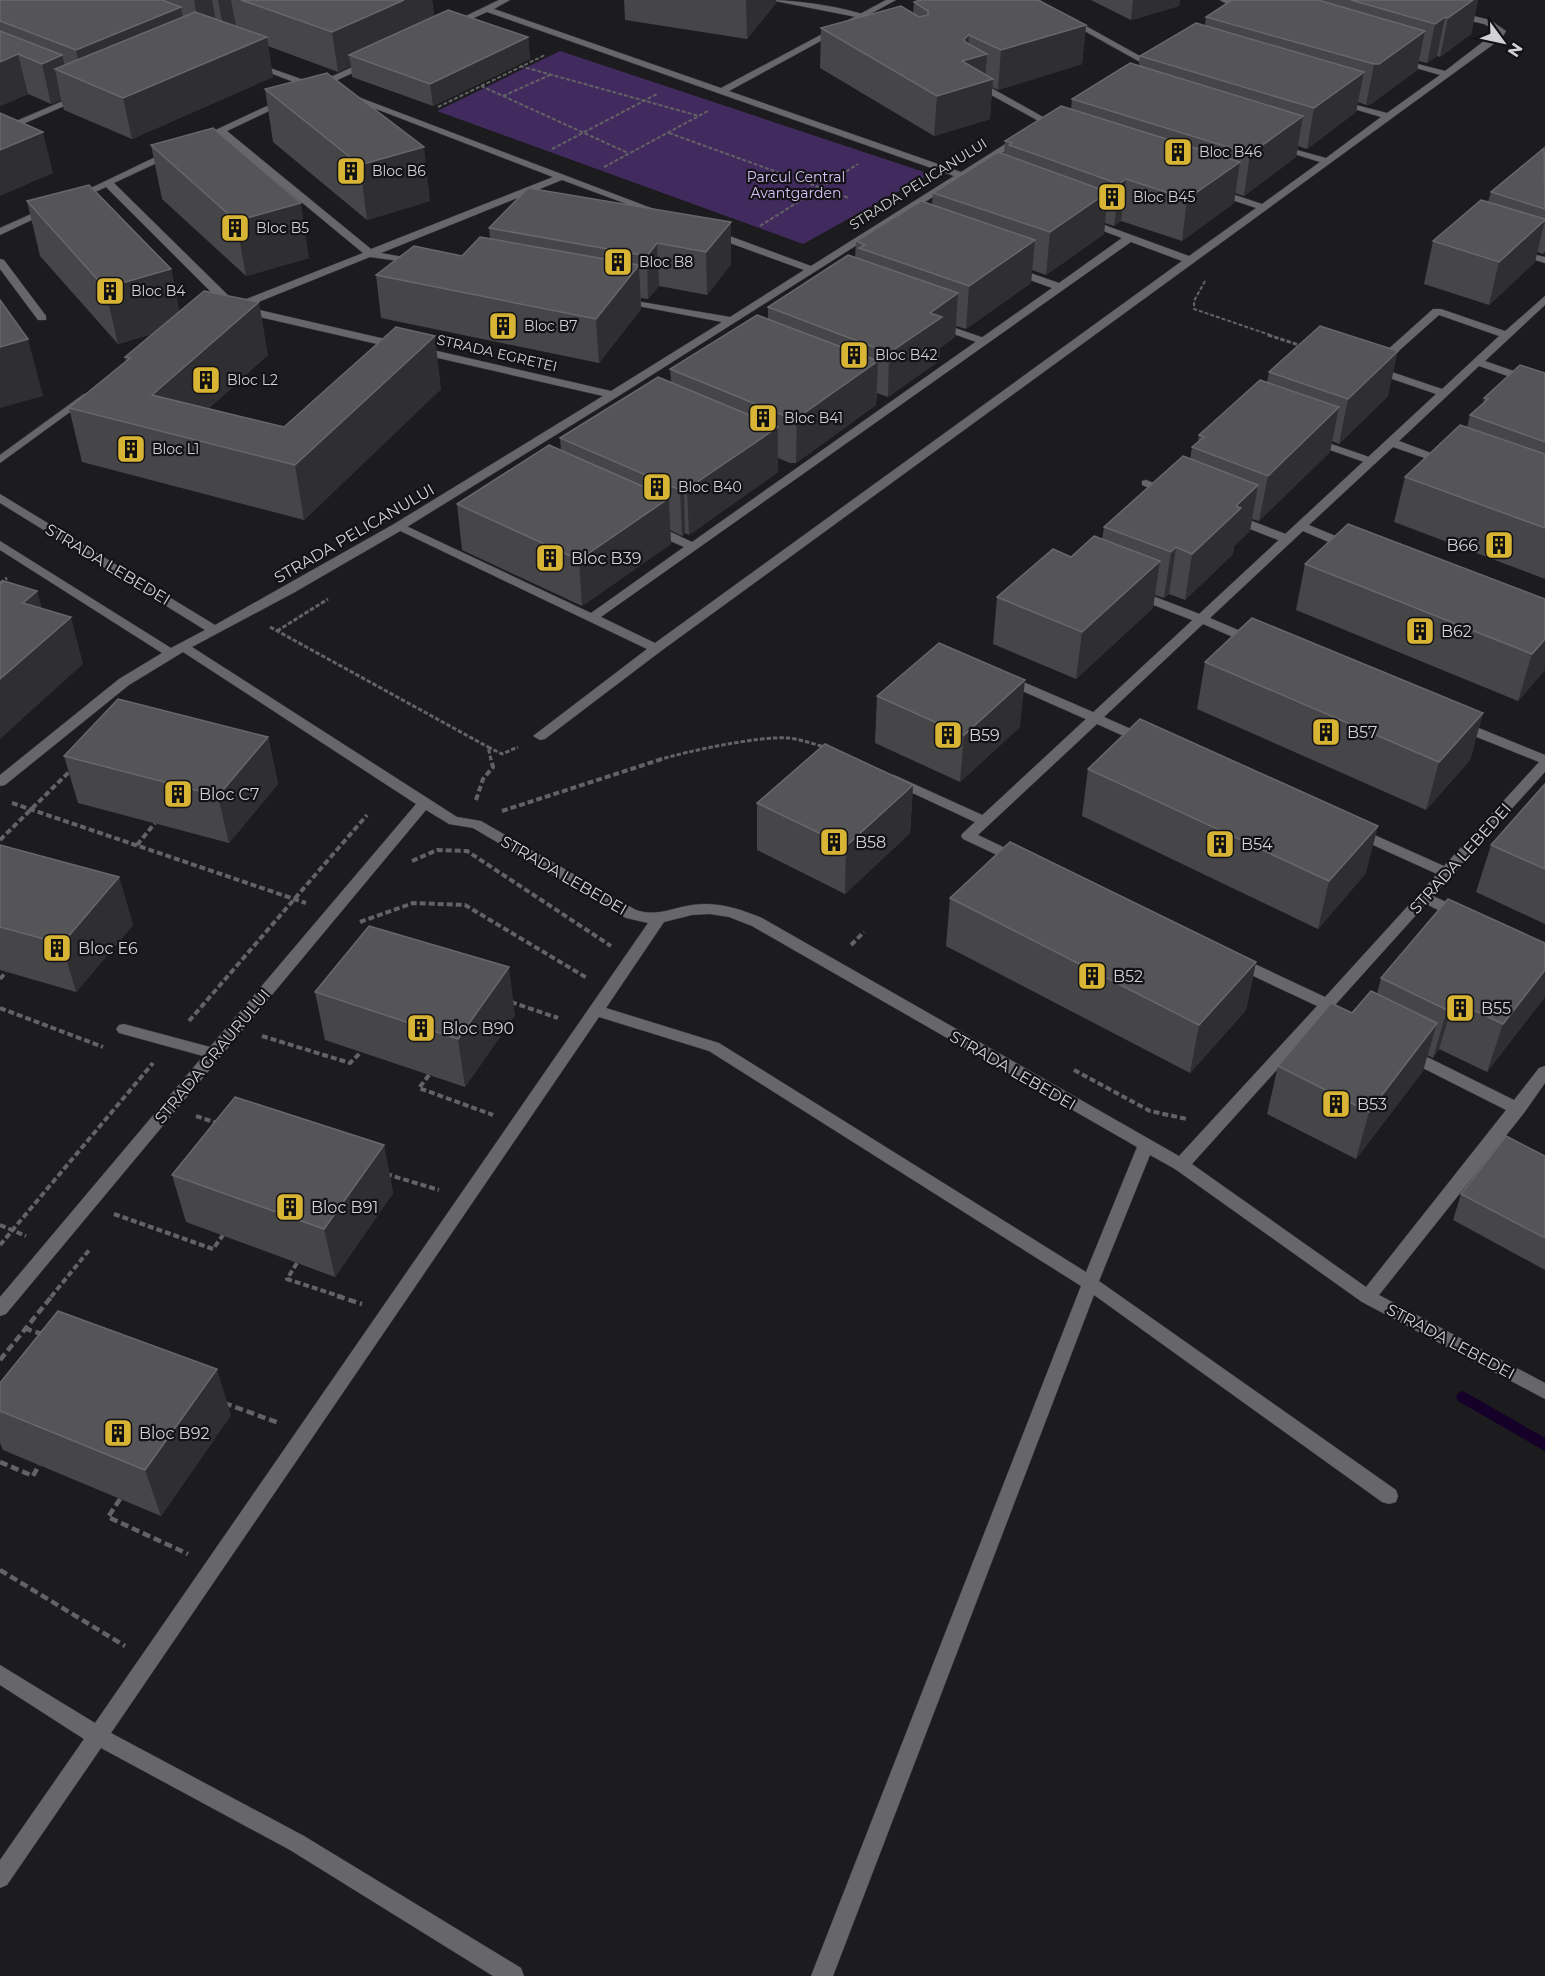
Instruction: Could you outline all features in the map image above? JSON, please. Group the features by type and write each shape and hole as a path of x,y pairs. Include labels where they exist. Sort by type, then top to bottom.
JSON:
{"street":[{"path":"442,29 506,0"},
{"path":"774,0 863,16 884,28"},
{"path":"722,91 892,0"},
{"path":"1033,0 1149,58 1136,67"},
{"path":"1224,0 1235,5 1243,15"},
{"path":"540,735 656,648 1499,36 1502,31 1499,27 1453,14 1472,5"},
{"path":"486,9 978,181"},
{"path":"1392,58 1447,74"},
{"path":"305,92 377,59"},
{"path":"242,61 338,93 672,218"},
{"path":"969,80 1042,125 1057,116"},
{"path":"0,131 84,95 74,91"},
{"path":"199,140 294,96"},
{"path":"1332,100 1389,116"},
{"path":"220,130 370,254 430,265"},
{"name":"STRADA PELICANULUI","path":"0,782 91,706 124,682 171,653 246,614 398,527 613,395 1029,133"},
{"path":"1270,143 1327,160"},
{"path":"64,203 179,150"},
{"path":"108,183 229,310 561,177"},
{"path":"1208,189 1262,207"},
{"path":"0,232 54,208"},
{"path":"1074,217 1189,260"},
{"path":"882,224 900,230"},
{"path":"703,230 735,241 805,272 817,282"},
{"path":"593,617 693,547 791,471 887,403 983,341 1129,238"},
{"path":"1511,249 1545,260"},
{"path":"0,262 42,318"},
{"path":"1006,268 1060,287"},
{"path":"612,298 731,320"},
{"path":"1031,866 968,836 1506,335 1539,312 1545,299"},
{"name":"STRADA EGRETEI","path":"229,310 613,395 628,402"},
{"path":"1444,393 1368,368 1437,311 1506,335"},
{"path":"927,321 983,341"},
{"path":"710,334 726,340"},
{"path":"1478,362 1545,386"},
{"path":"0,460 98,387"},
{"path":"1297,435 1371,461"},
{"path":"1391,442 1457,466"},
{"path":"503,462 520,469"},
{"path":"1146,483 1178,496"},
{"name":"STRADA LEBEDEI","path":"0,498 215,630"},
{"path":"1222,513 1287,539"},
{"path":"641,524 693,547"},
{"path":"1301,526 1365,552"},
{"path":"398,527 656,648"},
{"path":"0,545 171,653"},
{"path":"1125,590 1268,646"},
{"name":"STRADA LEBEDEI","path":"184,646 424,803 454,821 482,820 630,914 658,920 680,912 704,909 732,912 757,922 1180,1165 1368,1297 1545,1392"},
{"path":"990,672 1159,746"},
{"path":"1445,719 1545,762"},
{"path":"834,750 984,821"},
{"name":"STRADA LEBEDEI","path":"1180,1165 1328,1011 1425,898 1521,798 1545,762"},
{"name":"STRADA GRAURULUI","path":"0,1309 424,803"},
{"path":"1341,826 1448,873"},
{"path":"1425,898 1471,919"},
{"path":"0,1878 96,1735 658,920"},
{"path":"1222,955 1328,1011"},
{"path":"595,1010 714,1047 1090,1282 1389,1496"},
{"path":"124,1029 214,1054"},
{"path":"1394,1047 1518,1109"},
{"path":"1368,1297 1545,1072"},
{"path":"822,1976 1090,1282 1145,1146"},
{"path":"0,1674 96,1735 297,1843 513,1976"}],"path":[{"path":"410,120 575,40"},
{"path":"520,66 699,116"},
{"path":"503,96 551,75"},
{"path":"525,163 687,79"},
{"path":"481,86 629,154"},
{"path":"668,133 849,198"},
{"path":"735,241 884,148"},
{"path":"1189,260 1208,273 1194,301 1194,309 1304,346"},
{"path":"246,614 502,754 540,735"},
{"path":"488,747 493,767 483,779 476,799 482,820 674,754 770,738 790,738 834,750"},
{"path":"0,840 79,761"},
{"path":"10,803 332,912"},
{"path":"137,845 155,824"},
{"path":"405,863 437,850 467,851 630,959"},
{"path":"359,922 413,903 465,905 609,990"},
{"path":"352,931 365,914"},
{"path":"850,946 860,951"},
{"path":"0,979 6,972"},
{"path":"500,999 584,1026"},
{"path":"0,1008 106,1048"},
{"path":"238,1025 264,1036 350,1063 361,1052"},
{"path":"257,1045 271,1028"},
{"path":"1069,1067 1150,1111 1202,1120 1230,1112"},
{"path":"429,1075 419,1088 517,1124"},
{"path":"170,1106 221,1125"},
{"path":"192,1126 206,1108"},
{"path":"379,1171 465,1199"},
{"path":"88,1204 213,1250 223,1235"},
{"path":"111,1224 125,1206"},
{"path":"0,1360 96,1241"},
{"path":"297,1263 287,1279 387,1313"},
{"path":"17,1324 47,1336"},
{"path":"219,1401 305,1432"},
{"path":"0,1462 33,1476 39,1465"},
{"path":"120,1498 108,1517 213,1565"},
{"path":"0,1570 148,1660"}],"green space":[{"name":"Parcul Central Avantgarden","path":"560,51 930,174 803,244 437,111"}],"building":[{"path":"0,0 162,0 181,7 76,50 0,21"},
{"path":"241,0 404,0 332,32"},
{"path":"921,0 1038,0 1086,25 1001,50 969,35 964,39 965,42 987,54 962,61 993,79 937,96 821,28 901,6 919,17 928,15 928,11 914,2"},
{"path":"1232,0 1318,0 1425,31 1379,64 1374,64 1206,17"},
{"path":"1351,0 1473,0 1448,18 1445,17 1435,24"},
{"path":"448,10 528,37 430,84 349,55"},
{"path":"195,12 267,37 123,98 55,69"},
{"path":"1196,23 1364,72 1314,108 1140,56"},
{"path":"0,31 62,55 42,64 18,54 0,62"},
{"path":"1130,63 1303,116 1250,154 1072,99"},
{"path":"327,73 424,147 360,165 265,89"},
{"path":"1061,106 1240,162 1187,199 1126,179 1119,184 1009,145 1012,143 1005,141"},
{"path":"0,113 43,132 0,150"},
{"path":"213,128 301,203 236,221 151,145"},
{"path":"1544,148 1545,209 1491,192"},
{"path":"998,152 1108,192 1050,232 933,193"},
{"path":"89,185 171,269 105,288 27,201"},
{"path":"528,188 731,222 706,252 657,243 647,256 489,228"},
{"path":"1481,200 1545,220 1499,262 1433,241"},
{"path":"921,201 1035,240 969,286 859,248 865,245 856,241"},
{"path":"480,237 639,265 596,319 376,275 414,246 462,256"},
{"path":"848,255 958,293 930,313 942,317 889,353 768,307"},
{"path":"204,291 259,302 152,395 284,427 396,327 435,336 295,465 69,408 130,358 125,357"},
{"path":"0,300 28,339 0,347"},
{"path":"757,315 878,361 797,418 790,418 670,369"},
{"path":"1320,326 1398,351 1348,399 1269,372"},
{"path":"1520,365 1545,373 1545,442 1470,415 1488,399 1484,398"},
{"path":"658,377 778,427 687,489 680,490 560,438"},
{"path":"1260,380 1339,407 1268,476 1192,447 1204,437 1199,435"},
{"path":"1460,425 1545,454 1545,528 1405,477"},
{"path":"549,445 669,498 579,560 457,504"},
{"path":"1183,456 1258,485 1236,506 1241,508 1192,554 1176,547 1171,552 1104,527"},
{"path":"1348,524 1545,599 1545,639 1532,654 1305,564"},
{"path":"1094,536 1160,561 1082,632 997,597 1053,549 1071,557"},
{"path":"4,581 37,591 23,603 71,617 0,679 0,584"},
{"path":"1252,618 1483,713 1439,762 1205,662"},
{"path":"939,643 1025,680 964,735 877,696"},
{"path":"118,699 268,737 218,796 64,756"},
{"path":"1140,719 1378,826 1329,881 1088,769"},
{"path":"825,744 913,785 846,846 757,803"},
{"path":"1545,784 1545,869 1491,845"},
{"path":"1010,842 1256,962 1199,1025 950,898"},
{"path":"0,845 119,877 62,944 0,927"},
{"path":"1448,899 1545,943 1545,970 1503,1024 1454,1001 1447,1010 1381,978"},
{"path":"369,926 509,967 458,1039 315,992"},
{"path":"1371,991 1437,1023 1369,1112 1278,1066 1331,1003 1352,1013"},
{"path":"235,1097 384,1145 324,1229 172,1175"},
{"path":"1506,1136 1545,1156 1545,1238 1461,1194"},
{"path":"58,1311 217,1369 145,1470 0,1411 0,1383"}],"waterway":[{"path":"1463,1397 1545,1445"}],"place":[{"name":"Bloc B46","path":"1178,152"},
{"name":"Bloc B6","path":"351,171"},
{"name":"Bloc B45","path":"1112,197"},
{"name":"Bloc B5","path":"235,228"},
{"name":"Bloc B8","path":"618,262"},
{"name":"Bloc B4","path":"110,291"},
{"name":"Bloc B7","path":"503,326"},
{"name":"Bloc B42","path":"854,355"},
{"name":"Bloc L2","path":"206,380"},
{"name":"Bloc B41","path":"763,418"},
{"name":"Bloc L1","path":"131,449"},
{"name":"Bloc B40","path":"657,487"},
{"name":"B66","path":"1499,545"},
{"name":"Bloc B39","path":"550,558"},
{"name":"B62","path":"1420,631"},
{"name":"B57","path":"1326,732"},
{"name":"B59","path":"948,735"},
{"name":"Bloc C7","path":"178,794"},
{"name":"B58","path":"834,842"},
{"name":"B54","path":"1220,844"},
{"name":"Bloc E6","path":"57,948"},
{"name":"B52","path":"1092,976"},
{"name":"B55","path":"1460,1008"},
{"name":"Bloc B90","path":"421,1028"},
{"name":"B53","path":"1336,1104"},
{"name":"Bloc B91","path":"290,1207"},
{"name":"Bloc B92","path":"118,1433"}]}
